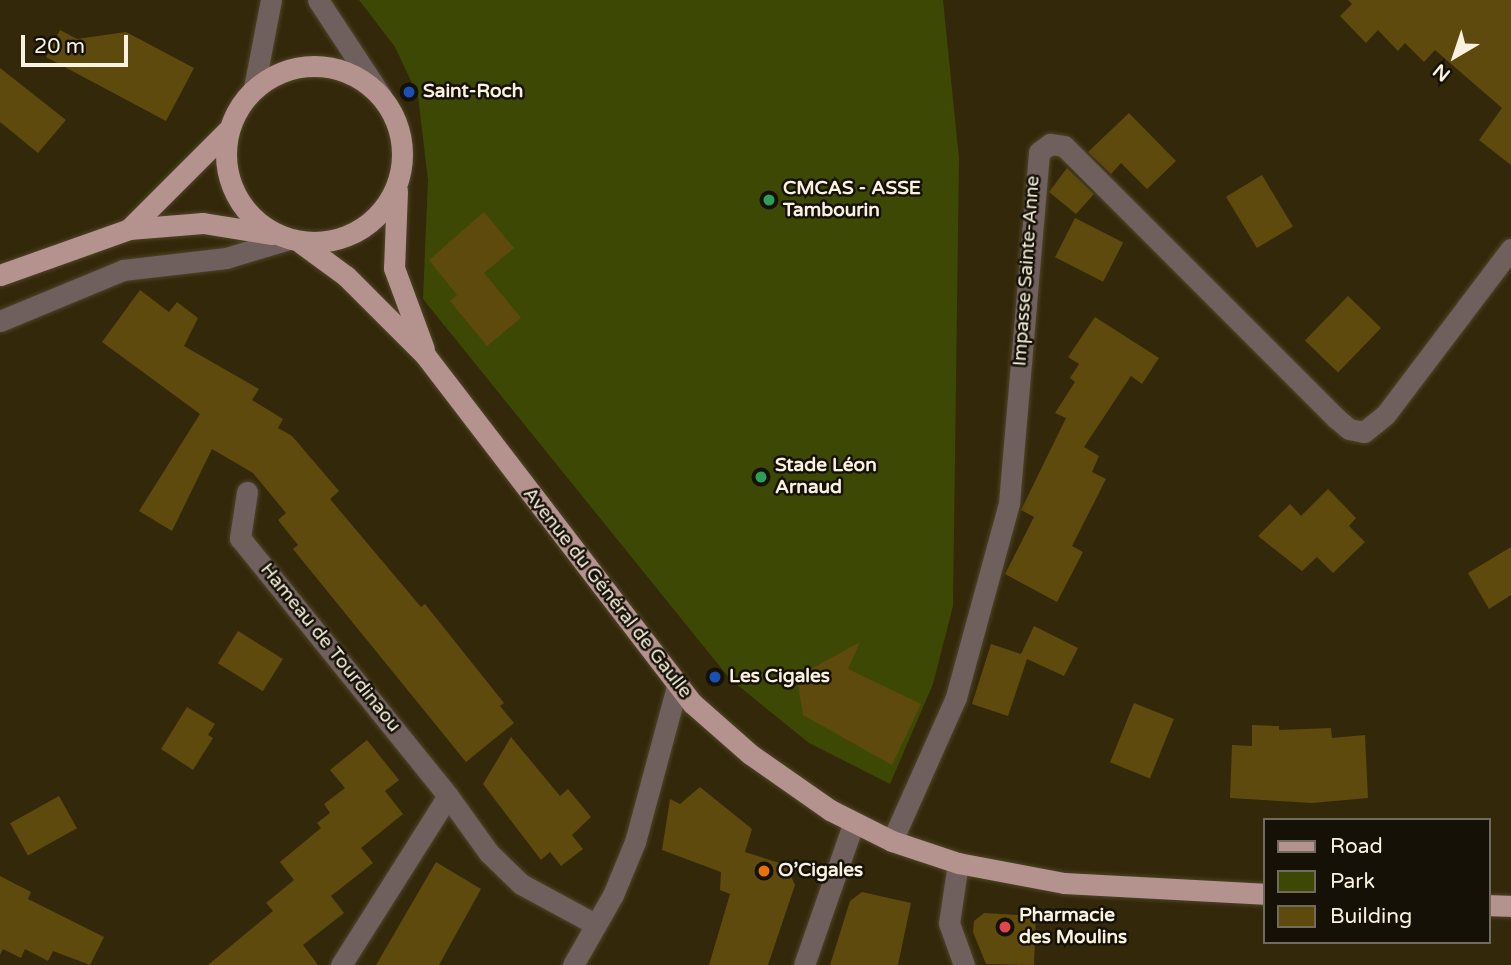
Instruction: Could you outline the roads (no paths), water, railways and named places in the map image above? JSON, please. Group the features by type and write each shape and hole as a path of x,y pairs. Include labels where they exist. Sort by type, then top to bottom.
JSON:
{"main road":[{"path":"0,275 129,229 203,223 288,239 331,242 359,231 382,212 397,186 401,139 381,96 353,75 318,65 284,70 254,88 237,108 227,131 129,229"},
{"path":"227,131 226,172 242,209 288,239"},
{"name":"Avenue du Général de Gaulle","path":"397,186 394,268 425,355"},
{"name":"Avenue du Général de Gaulle","path":"288,239 346,276 425,355 677,686 750,754 853,824 892,841 958,863 1065,883 1262,894"},
{"path":"1490,905 1511,906"}],"street":[{"path":"254,88 271,0"},
{"path":"318,0 381,96"},
{"name":"Impasse Sainte-Anne","path":"892,841 956,697 1009,503 1035,161 1039,152 1051,144 1064,146 1349,429 1364,432 1386,414 1511,249"},
{"path":"0,321 123,270 226,258 288,239"},
{"name":"Hameau de Tourdinaou","path":"247,492 240,538 447,796 489,853 522,884 595,924"},
{"path":"573,965 635,842 677,686"},
{"path":"341,965 447,796"},
{"path":"804,965 853,824"},
{"path":"958,863 949,923 964,965"}],"place":[{"name":"Saint-Roch","path":"409,92"},
{"name":"CMCAS - ASSE Tambourin","path":"769,200"},
{"name":"Stade Léon Arnaud","path":"761,477"},
{"name":"Les Cigales","path":"715,677"},
{"name":"O’Cigales","path":"764,871"},
{"name":"Pharmacie des Moulins","path":"1005,927"}]}
